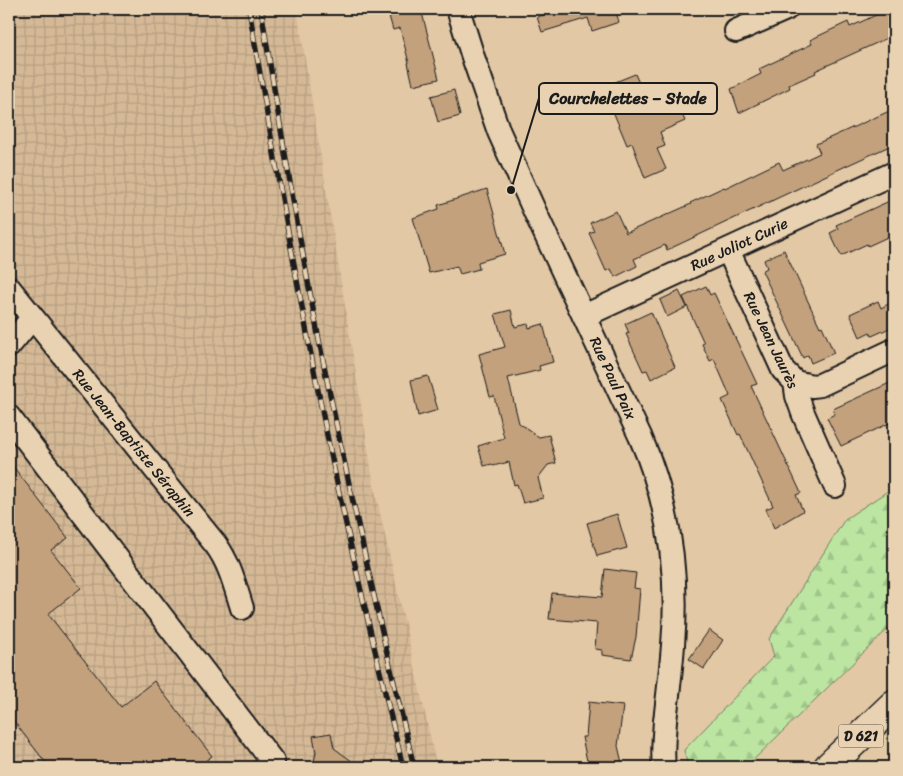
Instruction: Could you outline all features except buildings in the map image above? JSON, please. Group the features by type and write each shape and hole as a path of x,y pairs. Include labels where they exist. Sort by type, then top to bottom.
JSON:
{"highway":[{"name":"D 621","path":"828,767 894,704"},
{"name":"D 621","path":"853,767 894,726"}],"street":[{"name":"Rue Paul Paix","path":"458,9 499,132 648,454 660,491 668,527 674,572 675,608 664,740 664,767"},
{"path":"736,31 786,9"},
{"name":"Rue Joliot Curie","path":"584,316 894,173"},
{"name":"Rue Jean Jaurès","path":"728,250 783,370 795,382 797,396 803,413 835,486"},
{"name":"Rue Jean-Baptiste Séraphin","path":"9,288 223,554 242,608"},
{"path":"9,346 32,318"},
{"path":"795,382 812,386 820,385 894,350"},
{"path":"9,417 273,762 266,767"}],"shaded area":[{"path":"9,9 297,9 374,486 437,767 9,767"}],"green space":[{"path":"894,487 894,623 746,767 688,767 684,750 774,656 769,639 845,519"}],"railway":[{"path":"249,9 307,334 326,429 357,574 403,767"},
{"path":"261,9 292,195 327,380 369,574 414,767"}],"place":[{"name":"Courchelettes – Stade","path":"511,190"}]}
